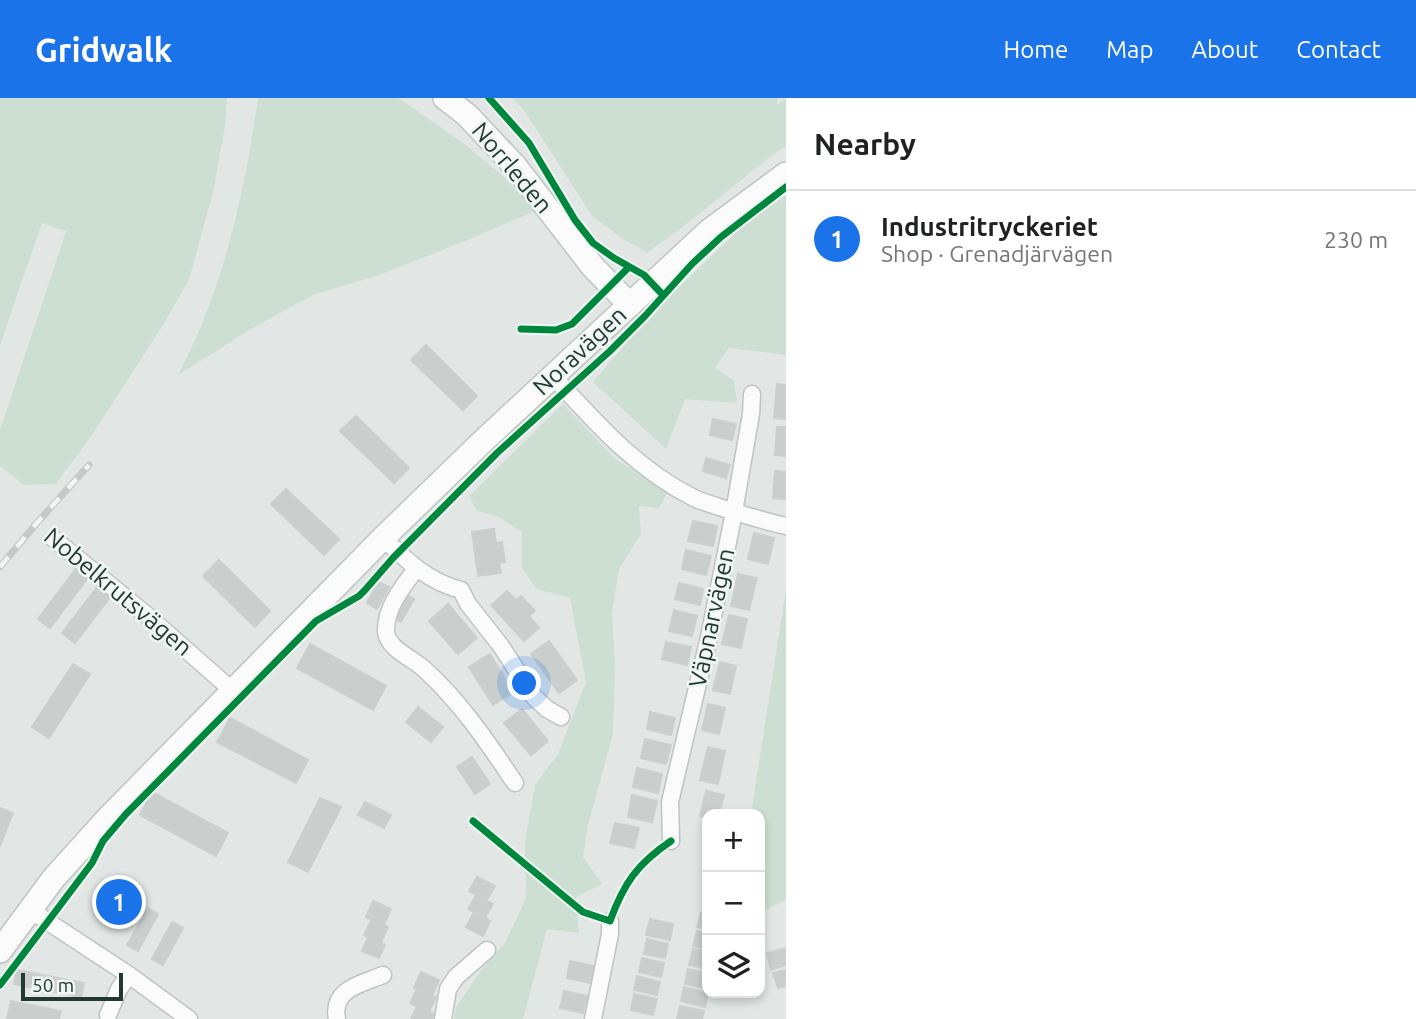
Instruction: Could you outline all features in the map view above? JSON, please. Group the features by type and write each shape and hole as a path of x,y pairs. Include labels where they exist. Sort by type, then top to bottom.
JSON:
{"street":[{"name":"Norrleden","path":"445,98 467,115 506,157 593,267 629,305"},
{"name":"Noravägen","path":"0,951 61,870 108,817 383,538 709,231 786,174"},
{"path":"553,376 613,440 664,482 696,500 786,526"},
{"name":"Väpnarvägen","path":"671,841 670,802 709,637 734,512 752,394"},
{"path":"383,538 416,569 447,587 461,590 468,604 501,646 534,697 561,717"},
{"name":"Nobelkrutsvägen","path":"54,539 148,615 234,692"},
{"path":"416,569 396,596 389,616 386,632 391,644 421,666 444,688 515,783"},
{"path":"30,910 129,975 189,1019"},
{"path":"593,1019 610,934 610,921"},
{"path":"443,1019 448,989 456,977 487,950"},
{"path":"108,1015 119,989 129,975"},
{"path":"337,1019 340,996 347,990 383,975"}],"green space":[{"path":"0,98 227,98 225,126 213,192 189,280 94,432 56,484 24,485 0,466 0,430 66,231 42,223 0,345"},
{"path":"258,98 398,98 462,142 504,177 535,211 379,275 313,295 251,329 178,375 201,326 221,271 243,185"},
{"path":"512,98 777,98 777,105 786,99 786,146 647,253 593,217 523,109"},
{"path":"786,195 786,355 729,348 715,368 734,381 737,403 685,399 666,449 593,382 653,312 745,224"},
{"path":"563,404 614,458 667,493 659,508 639,506 641,534 619,569 612,613 615,664 613,734 588,825 583,857 602,884 576,897 579,933 547,929 523,1019 454,1019 456,1007 482,969 505,943 526,898 525,842 535,785 558,754 586,682 570,598 536,589 522,568 522,532 496,516 477,511 469,496"},
{"path":"786,589 786,900 765,910 765,809 752,809"}],"building":[{"path":"426,345 477,396 463,410 411,360"},
{"path":"777,384 786,385 786,419 774,418"},
{"path":"356,416 409,468 394,483 340,431"},
{"path":"713,419 736,424 732,440 710,435"},
{"path":"777,427 786,427 786,456 775,455"},
{"path":"706,458 730,465 726,478 703,471"},
{"path":"775,471 786,472 786,499 773,498"},
{"path":"286,489 339,539 324,555 271,504"},
{"path":"693,521 717,526 713,546 688,541"},
{"path":"494,529 496,543 502,542 505,562 499,563 501,573 478,576 472,532"},
{"path":"754,533 774,538 768,564 748,559"},
{"path":"686,550 711,556 706,575 682,569"},
{"path":"219,560 270,611 255,627 203,576"},
{"path":"75,570 87,579 50,628 38,619"},
{"path":"738,574 757,578 749,610 731,606"},
{"path":"378,582 389,587 377,609 367,603"},
{"path":"679,583 703,589 700,605 675,599"},
{"path":"98,586 111,596 75,643 62,633"},
{"path":"507,591 516,600 521,596 535,611 529,616 539,628 524,641 491,605"},
{"path":"403,593 414,599 401,622 391,617"},
{"path":"448,604 477,638 458,654 429,621"},
{"path":"674,610 697,616 692,636 669,631"},
{"path":"729,615 747,619 741,648 722,644"},
{"path":"549,641 577,680 559,693 531,654"},
{"path":"666,642 691,647 687,665 662,659"},
{"path":"310,644 386,686 373,710 297,668"},
{"path":"490,654 513,692 493,705 469,667"},
{"path":"720,662 736,666 730,694 713,690"},
{"path":"73,664 90,674 49,738 32,727"},
{"path":"708,704 725,708 719,734 702,730"},
{"path":"418,707 443,727 431,742 406,722"},
{"path":"522,709 548,741 531,755 504,723"},
{"path":"650,712 675,718 671,735 647,729"},
{"path":"230,718 308,760 296,783 217,742"},
{"path":"645,739 671,745 666,764 641,758"},
{"path":"708,747 725,751 718,784 700,780"},
{"path":"472,757 490,784 475,794 457,767"},
{"path":"637,768 662,774 658,793 633,787"},
{"path":"706,791 724,795 720,809 702,809 700,816"},
{"path":"152,792 228,833 216,856 140,815"},
{"path":"632,795 657,801 652,822 628,817"},
{"path":"320,798 341,807 308,872 288,862"},
{"path":"365,802 391,815 384,828 358,815"},
{"path":"0,808 13,813 0,846"},
{"path":"615,823 639,828 634,848 610,843"},
{"path":"119,877 141,889 119,928 97,915"},
{"path":"477,877 495,886 487,900 469,891"},
{"path":"476,895 493,904 485,918 468,909"},
{"path":"373,901 391,909 384,925 366,917"},
{"path":"148,908 158,914 138,951 127,945"},
{"path":"474,912 490,921 483,936 466,927"},
{"path":"701,913 702,913 702,928 697,927"},
{"path":"372,919 388,927 381,943 364,935"},
{"path":"650,919 673,924 670,940 646,935"},
{"path":"172,922 183,928 163,965 152,959"},
{"path":"697,931 702,932 702,948 693,946"},
{"path":"368,937 385,945 379,958 362,951"},
{"path":"647,939 668,944 665,958 644,954"},
{"path":"786,948 786,965 771,970 767,953"},
{"path":"693,949 702,951 702,968 689,965"},
{"path":"642,958 664,963 661,977 639,972"},
{"path":"570,961 594,966 590,983 567,978"},
{"path":"688,969 702,972 702,988 685,984"},
{"path":"17,970 84,983 81,997 14,984"},
{"path":"786,970 786,986 778,988 773,973"},
{"path":"421,972 439,980 432,995 414,988"},
{"path":"637,976 660,982 657,995 634,990"},
{"path":"684,987 702,992 702,998 707,998 705,1007 681,1001"},
{"path":"417,989 436,997 429,1012 410,1003"},
{"path":"564,991 587,996 583,1013 560,1008"},
{"path":"634,994 657,999 653,1015 631,1010"},
{"path":"11,1001 61,1011 59,1019 7,1019"},
{"path":"417,1006 434,1014 432,1019 411,1019"},
{"path":"680,1006 704,1011 702,1019 677,1019"}],"railway":[{"path":"0,567 89,465"}],"cycle path":[{"path":"489,98 529,143 575,220 593,243 644,275 663,295"},
{"path":"0,985 92,863 103,841 126,814 316,621 359,596 497,453 610,351 692,264 721,237 786,187"},
{"path":"521,329 556,330 572,324 629,267"},
{"path":"473,821 583,912 610,921 633,875 671,841"}],"place":[{"name":"Industritryckeriet","path":"119,902"}]}
